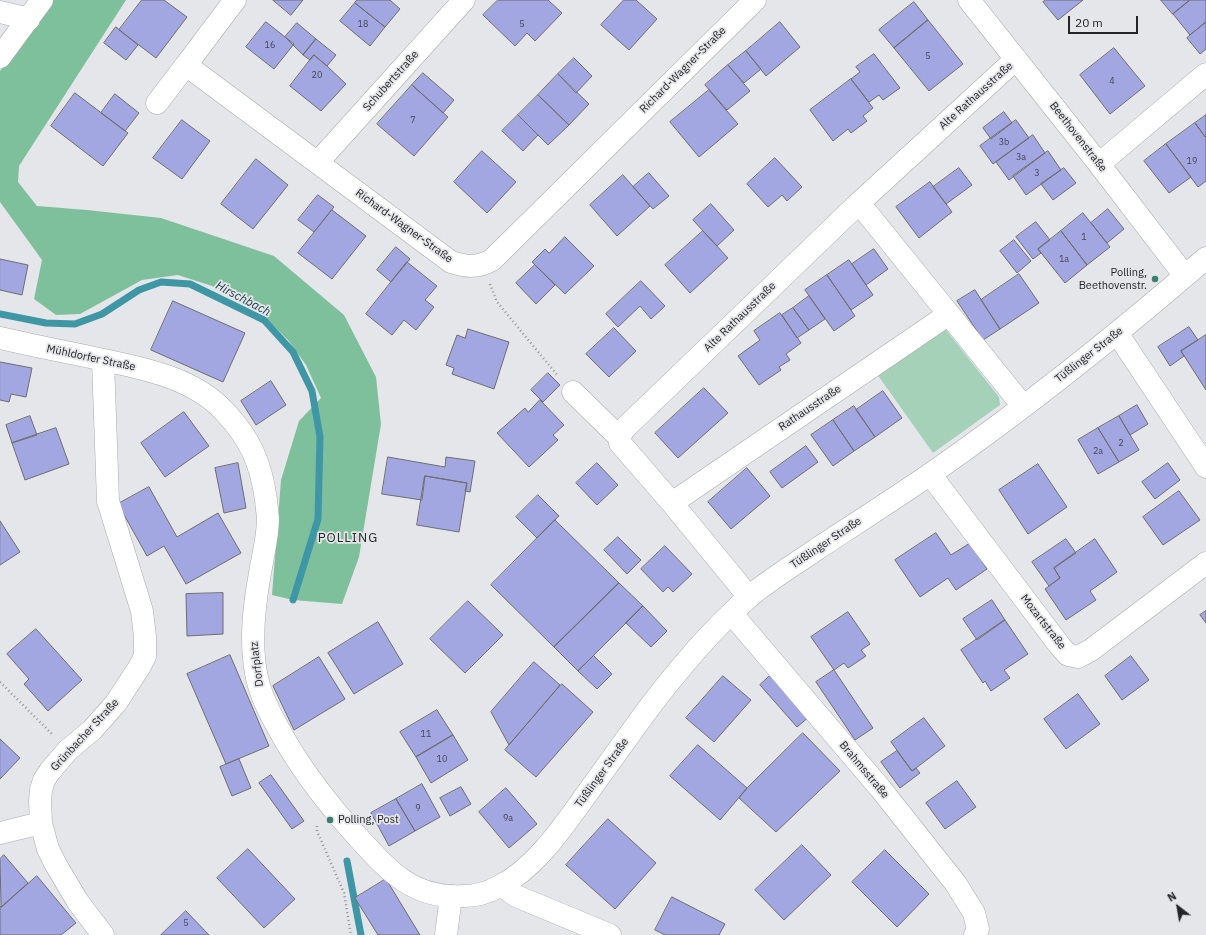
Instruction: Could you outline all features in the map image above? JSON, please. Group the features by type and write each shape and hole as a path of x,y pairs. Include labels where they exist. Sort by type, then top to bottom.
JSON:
{"street":[{"path":"0,57 42,0"},
{"path":"157,103 235,0"},
{"name":"Schubertstraße","path":"318,162 464,0"},
{"name":"Richard-Wagner-Straße","path":"186,65 451,262 465,266 483,265 492,260 754,0"},
{"name":"Beethovenstraße","path":"968,0 1099,164 1185,276"},
{"path":"0,12 29,19"},
{"name":"Alte Rathausstraße","path":"619,437 624,428 859,203 1016,59"},
{"path":"1099,164 1206,74"},
{"path":"859,203 1024,406"},
{"name":"Tüßlinger Straße","path":"502,886 518,874 553,838 672,678 703,642 748,598 781,573 930,474 1024,406 1117,333 1206,258"},
{"name":"Rathausstraße","path":"672,503 949,314"},
{"path":"1117,333 1206,468"},
{"name":"Mühldorfer Straße","path":"0,338 130,365 181,382"},
{"name":"Grünbacher Straße","path":"103,360 108,500 142,611 145,637 145,656 116,703 92,730 68,750 44,780 40,801 41,823 48,849 78,902 103,935"},
{"name":"Dorfplatz","path":"181,382 215,402 227,413 252,447 260,466 268,518 253,624 255,663 261,693 294,756 324,799 369,849 392,872 413,887 436,895 469,896 485,893 502,886"},
{"path":"573,392 619,437 620,443 672,503 748,598"},
{"name":"Mozartstraße","path":"930,474 1068,655 1078,657 1091,650 1206,563"},
{"name":"Brahmsstraße","path":"732,614 880,788 956,884 974,913 978,929 975,935"},
{"path":"0,833 41,823"},
{"path":"502,886 516,896 610,935"},
{"path":"446,935 451,896"}],"path":[{"path":"483,265 497,302 550,367 573,392"},
{"path":"0,682 68,750"},
{"path":"324,799 317,831 344,893 351,935"}],"green space":[{"path":"52,0 126,0 19,166 18,182 37,206 161,218 274,256 344,315 376,377 381,424 359,557 342,604 293,600 272,595 281,480 299,421 321,398 306,365 288,340 262,314 212,286 178,275 142,280 80,314 56,315 34,299 42,260 0,202 0,71"},
{"path":"939,329 946,330 999,397 1000,405 933,453 877,374"}],"building":[{"path":"142,0 164,0 187,17 156,58 119,30"},
{"path":"273,0 303,0 291,15"},
{"path":"357,0 390,0 400,9 385,27 355,3"},
{"path":"498,0 548,0 562,13 535,41 527,33 515,46 483,15"},
{"path":"624,0 636,0 657,19 629,50 601,25"},
{"path":"1046,0 1083,0 1058,20 1043,2"},
{"path":"1161,0 1190,0 1173,14"},
{"path":"1190,0 1206,0 1206,22 1190,35 1173,14"},
{"path":"914,2 928,20 894,48 879,30"},
{"path":"355,3 385,27 370,46 340,21"},
{"path":"928,20 963,64 929,91 894,48"},
{"path":"266,22 294,44 274,69 246,47"},
{"path":"780,22 800,47 766,76 746,51"},
{"path":"1206,22 1206,49 1200,54 1187,38"},
{"path":"297,23 316,39 303,55 285,37"},
{"path":"116,27 138,45 126,60 104,43"},
{"path":"316,39 336,55 327,66 314,55 310,60 303,55"},
{"path":"1114,48 1145,86 1110,114 1080,75"},
{"path":"746,51 761,69 744,83 728,65"},
{"path":"874,54 900,88 883,100 879,95 869,102 851,79 860,72 856,67"},
{"path":"314,55 346,84 321,111 290,86"},
{"path":"574,58 592,76 576,93 558,74"},
{"path":"728,65 750,91 727,110 705,85"},
{"path":"423,73 454,100 443,113 412,85"},
{"path":"558,74 589,104 569,125 538,95"},
{"path":"851,79 873,108 863,116 867,121 851,133 848,129 833,141 810,110"},
{"path":"412,85 448,117 414,156 377,124"},
{"path":"709,90 738,124 699,157 670,122"},
{"path":"75,93 128,133 103,166 51,126"},
{"path":"115,94 139,113 125,131 101,113"},
{"path":"538,95 569,125 548,145 518,115"},
{"path":"1004,112 1012,123 991,139 983,128"},
{"path":"518,115 538,135 523,151 502,131"},
{"path":"1206,115 1206,138 1195,123"},
{"path":"182,120 210,141 182,179 153,158"},
{"path":"1016,120 1029,138 993,164 980,146"},
{"path":"1195,123 1206,138 1206,181 1198,187 1166,144"},
{"path":"1033,135 1045,153 1009,180 996,162"},
{"path":"1166,144 1191,177 1169,193 1144,161"},
{"path":"482,151 516,182 487,213 454,182"},
{"path":"1048,151 1061,170 1026,195 1013,176"},
{"path":"775,158 802,187 787,201 782,195 768,207 747,184"},
{"path":"256,159 288,185 253,229 221,204"},
{"path":"959,168 972,185 946,204 933,187"},
{"path":"1064,168 1076,183 1053,200 1041,184"},
{"path":"649,173 669,196 653,209 633,187"},
{"path":"623,175 650,206 617,236 590,205"},
{"path":"930,182 952,212 919,238 896,207"},
{"path":"318,195 334,207 314,232 298,220"},
{"path":"711,204 734,230 717,246 693,220"},
{"path":"1108,209 1124,229 1107,243 1091,223"},
{"path":"332,210 366,236 332,279 298,253"},
{"path":"1083,213 1110,247 1087,265 1061,231"},
{"path":"1036,222 1050,240 1038,249 1041,253 1033,259 1016,237"},
{"path":"703,231 728,258 690,293 665,265"},
{"path":"1061,231 1087,265 1065,283 1038,249"},
{"path":"565,237 594,266 565,294 532,262 545,249 549,253"},
{"path":"1014,240 1031,261 1017,273 1000,251"},
{"path":"396,247 410,259 391,282 377,270"},
{"path":"874,249 888,269 866,285 852,264"},
{"path":"0,259 28,265 22,295 0,290"},
{"path":"849,260 873,295 851,310 827,275"},
{"path":"407,262 437,286 425,300 434,307 416,330 404,320 392,335 366,314"},
{"path":"535,265 555,285 536,304 516,283"},
{"path":"1019,274 1039,303 1000,329 981,300"},
{"path":"827,275 855,316 834,331 805,290"},
{"path":"641,281 665,306 651,319 640,306 618,327 606,314"},
{"path":"975,290 1000,329 983,340 957,301"},
{"path":"809,296 825,319 809,330 793,308"},
{"path":"173,301 245,333 223,382 151,350"},
{"path":"793,308 809,330 797,338 782,315"},
{"path":"780,313 801,343 786,354 790,360 779,367 781,370 759,385 738,356 760,340 754,331"},
{"path":"1189,327 1198,340 1181,351 1184,356 1170,366 1158,347"},
{"path":"614,328 636,351 609,377 586,354"},
{"path":"468,329 509,342 494,389 452,374 454,368 446,365 457,335 465,338"},
{"path":"1206,335 1206,390 1181,351"},
{"path":"0,362 32,368 26,397 11,394 9,402 0,400"},
{"path":"548,373 560,385 543,402 531,390"},
{"path":"271,381 286,405 256,425 241,401"},
{"path":"704,388 728,413 678,458 655,433"},
{"path":"883,391 902,418 875,437 856,410"},
{"path":"540,400 564,425 553,435 558,440 529,467 497,433 525,408 528,412"},
{"path":"1137,405 1148,424 1130,435 1119,416"},
{"path":"854,406 875,437 854,451 833,420"},
{"path":"184,412 209,446 165,477 141,443"},
{"path":"30,416 37,435 12,443 6,425"},
{"path":"1119,416 1139,450 1119,462 1098,428"},
{"path":"833,420 854,451 833,466 811,435"},
{"path":"56,428 69,464 25,480 12,443"},
{"path":"1098,428 1119,462 1098,474 1078,440"},
{"path":"806,446 818,462 782,488 770,472"},
{"path":"388,457 445,467 446,457 475,461 470,492 465,491 467,483 425,476 422,500 382,494"},
{"path":"238,463 246,508 224,513 215,468"},
{"path":"597,463 618,485 597,505 576,483"},
{"path":"1168,463 1180,480 1155,499 1142,482"},
{"path":"1038,464 1067,507 1028,534 999,490"},
{"path":"747,468 770,496 731,529 708,502"},
{"path":"425,476 467,483 459,532 417,525"},
{"path":"149,487 177,537 218,513 241,553 186,584 164,546 147,556 118,504"},
{"path":"1179,491 1200,520 1163,545 1143,517"},
{"path":"538,495 559,516 537,538 516,517"},
{"path":"555,520 619,583 554,647 491,585"},
{"path":"0,521 20,552 0,565"},
{"path":"936,533 951,555 970,543 987,569 956,590 948,578 920,597 895,560"},
{"path":"618,537 641,560 627,574 604,550"},
{"path":"1066,539 1076,553 1054,568 1060,578 1049,586 1032,562"},
{"path":"1095,539 1117,572 1090,591 1096,600 1066,620 1045,589 1060,578 1054,568"},
{"path":"665,546 692,574 673,592 668,587 663,592 641,569"},
{"path":"619,583 643,606 578,671 554,647"},
{"path":"223,593 223,634 187,636 186,594"},
{"path":"992,600 1005,620 977,640 963,619"},
{"path":"468,601 503,635 465,673 430,639"},
{"path":"643,606 667,631 651,647 626,623"},
{"path":"1206,611 1206,623 1200,615"},
{"path":"848,612 870,644 861,650 866,656 848,668 844,663 834,670 811,637"},
{"path":"1005,620 1028,654 1004,670 1010,678 991,691 985,681 983,683 961,650"},
{"path":"378,622 403,664 354,694 328,653"},
{"path":"36,629 82,680 48,711 24,684 29,679 7,654"},
{"path":"230,655 269,746 226,764 187,674"},
{"path":"594,656 612,674 597,689 578,671"},
{"path":"1131,656 1149,680 1122,700 1105,676"},
{"path":"319,657 345,699 294,730 273,686"},
{"path":"534,662 560,685 509,745 491,712"},
{"path":"834,670 873,728 855,740 816,682"},
{"path":"772,674 810,716 797,727 760,685"},
{"path":"723,676 751,700 714,742 686,718"},
{"path":"562,684 593,712 536,777 505,750"},
{"path":"1078,694 1100,724 1066,749 1044,719"},
{"path":"437,710 453,735 416,757 400,732"},
{"path":"924,718 945,746 912,771 891,742"},
{"path":"803,733 840,771 776,832 739,798 747,788"},
{"path":"453,735 468,760 431,783 416,757"},
{"path":"0,739 20,758 0,779"},
{"path":"698,745 747,788 720,820 670,776"},
{"path":"897,751 912,771 916,768 920,773 900,788 881,762"},
{"path":"239,759 251,788 232,796 220,767"},
{"path":"271,775 304,821 292,829 259,783"},
{"path":"957,781 976,807 945,829 926,803"},
{"path":"422,784 440,817 415,831 396,799"},
{"path":"461,787 471,804 450,816 440,798"},
{"path":"506,788 537,824 509,848 479,812"},
{"path":"396,799 415,831 389,846 371,813"},
{"path":"608,819 656,863 615,909 566,865"},
{"path":"802,845 831,875 784,920 755,890"},
{"path":"248,849 295,899 264,928 217,878"},
{"path":"885,850 929,894 897,927 852,882"},
{"path":"4,855 28,883 1,907 0,859"},
{"path":"37,876 76,923 61,935 0,935 0,906 1,907"},
{"path":"386,879 420,935 378,935 355,898"},
{"path":"672,897 725,924 719,935 665,935 655,930"},
{"path":"186,911 209,935 161,935"}],"waterway":[{"name":"Hirschbach","path":"0,314 46,323 75,324 102,314 139,290 161,282 190,284 264,320 293,352 312,391 320,437 318,519 293,600"},
{"name":"Hirschbach","path":"347,861 361,935"}],"place":[{"name":"Polling, Beethovenstr.","path":"1155,279"},
{"name":"Polling, Post","path":"330,820"}],"district":[{"name":"POLLING","path":"348,538"}]}
